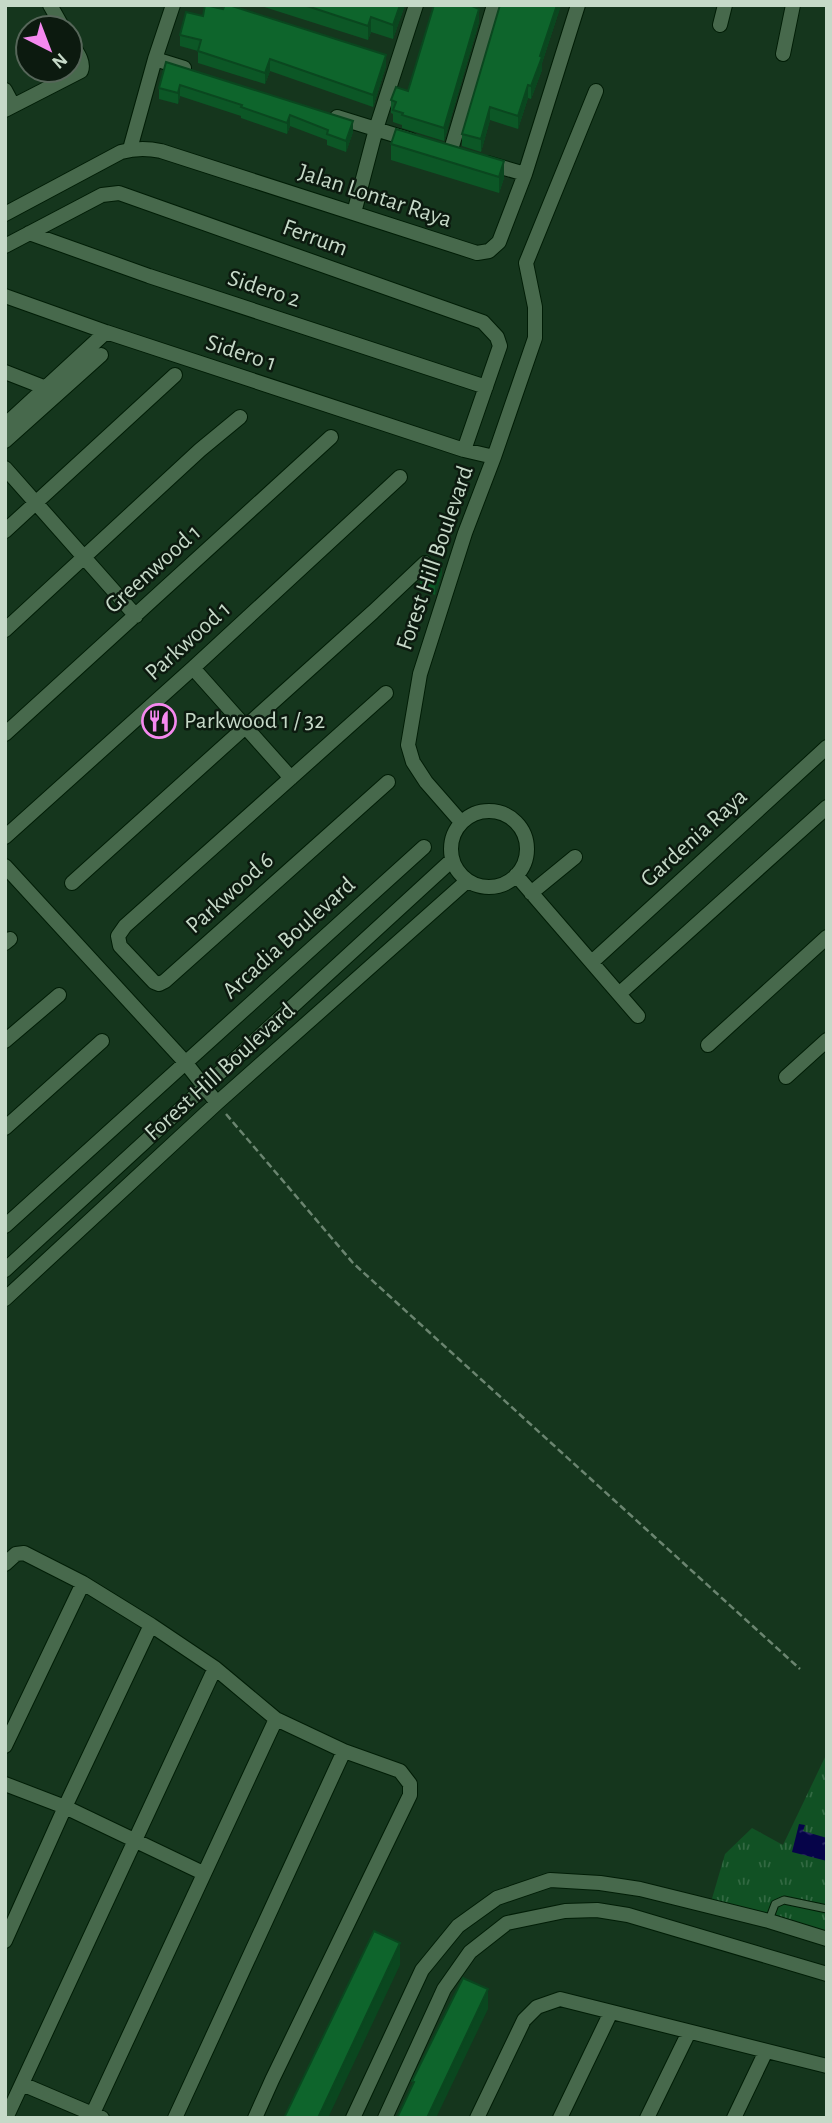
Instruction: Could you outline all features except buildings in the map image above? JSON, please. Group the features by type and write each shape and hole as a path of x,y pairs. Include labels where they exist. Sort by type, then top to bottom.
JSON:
{"street":[{"path":"5,214 130,149 173,5"},
{"path":"354,213 391,58 416,5"},
{"path":"450,153 494,5"},
{"name":"Jalan Lontar Raya","path":"130,149 161,151 483,253 499,242 525,174 578,5"},
{"path":"720,25 725,5"},
{"path":"783,54 793,5"},
{"path":"155,59 194,71"},
{"path":"5,90 9,108 56,84"},
{"name":"Forest Hill Boulevard","path":"461,822 426,782 413,762 408,745 420,674 465,533 535,338 535,307 526,263 596,91"},
{"path":"324,113 525,174"},
{"name":"Ferrum","path":"5,246 102,195 119,193 483,322 497,337 500,346 464,450"},
{"name":"Sidero 2","path":"29,233 149,276 486,387"},
{"name":"Sidero 1","path":"5,296 464,450 494,457"},
{"path":"5,425 106,332"},
{"path":"5,441 101,355"},
{"path":"5,372 46,388"},
{"path":"5,531 175,376"},
{"path":"5,630 200,450 240,417"},
{"name":"Greenwood 1","path":"5,734 331,437"},
{"path":"5,468 136,616"},
{"name":"Parkwood 1","path":"5,836 193,668 400,477"},
{"path":"72,883 425,563"},
{"path":"193,668 291,778 386,693"},
{"name":"Gardenia Raya","path":"592,962 827,747"},
{"name":"Parkwood 6","path":"291,778 125,926 118,936 120,946 153,982 159,984 165,981 388,782"},
{"path":"619,994 827,807"},
{"path":"485,811 510,817 520,826 525,838 527,851 524,864 516,875 493,887 479,886 467,881 452,860 454,833 461,822 485,811"},
{"name":"Arcadia Boulevard","path":"5,1226 424,847"},
{"path":"531,892 575,857"},
{"name":"Forest Hill Boulevard","path":"5,1270 452,860"},
{"path":"5,866 185,1062 217,1103"},
{"path":"516,875 638,1016"},
{"name":"Forest Hill Boulevard","path":"5,1299 217,1103 467,881"},
{"path":"708,1045 827,937"},
{"path":"5,1041 59,995"},
{"path":"786,1077 827,1040"},
{"path":"5,1128 102,1041"},
{"path":"5,1564 16,1554 24,1553 82,1583 215,1668 275,1719 344,1751 400,1771 410,1784 410,1795 256,2118"},
{"path":"5,1746 82,1583"},
{"path":"5,1941 151,1625"},
{"path":"6,2118 215,1668"},
{"path":"22,2084 97,2116 203,1873 275,1719"},
{"path":"174,2118 344,1751"},
{"path":"5,1784 65,1807 203,1873"},
{"path":"353,2118 422,1970 458,1926 497,1898 550,1880 600,1883 640,1889 769,1921 827,1939"},
{"path":"386,2118 444,1989 470,1952 507,1923 565,1912 597,1910 628,1914 827,1974"},
{"path":"477,2118 523,2020 537,2007 561,1999 827,2066"},
{"path":"560,2118 611,2012"},
{"path":"648,2118 689,2032"},
{"path":"734,2118 766,2051"}],"lane":[{"path":"769,1921 775,1904 784,1900 827,1909"}],"path":[{"path":"217,1103 353,1263 800,1669"}],"green space":[{"path":"827,1753 827,1932 711,1902 725,1854 752,1828 783,1845"}],"water":[{"path":"799,1824 805,1825 803,1831 827,1838 827,1861 792,1852"}],"place":[{"name":"Parkwood 1 / 32","path":"159,721"}]}
